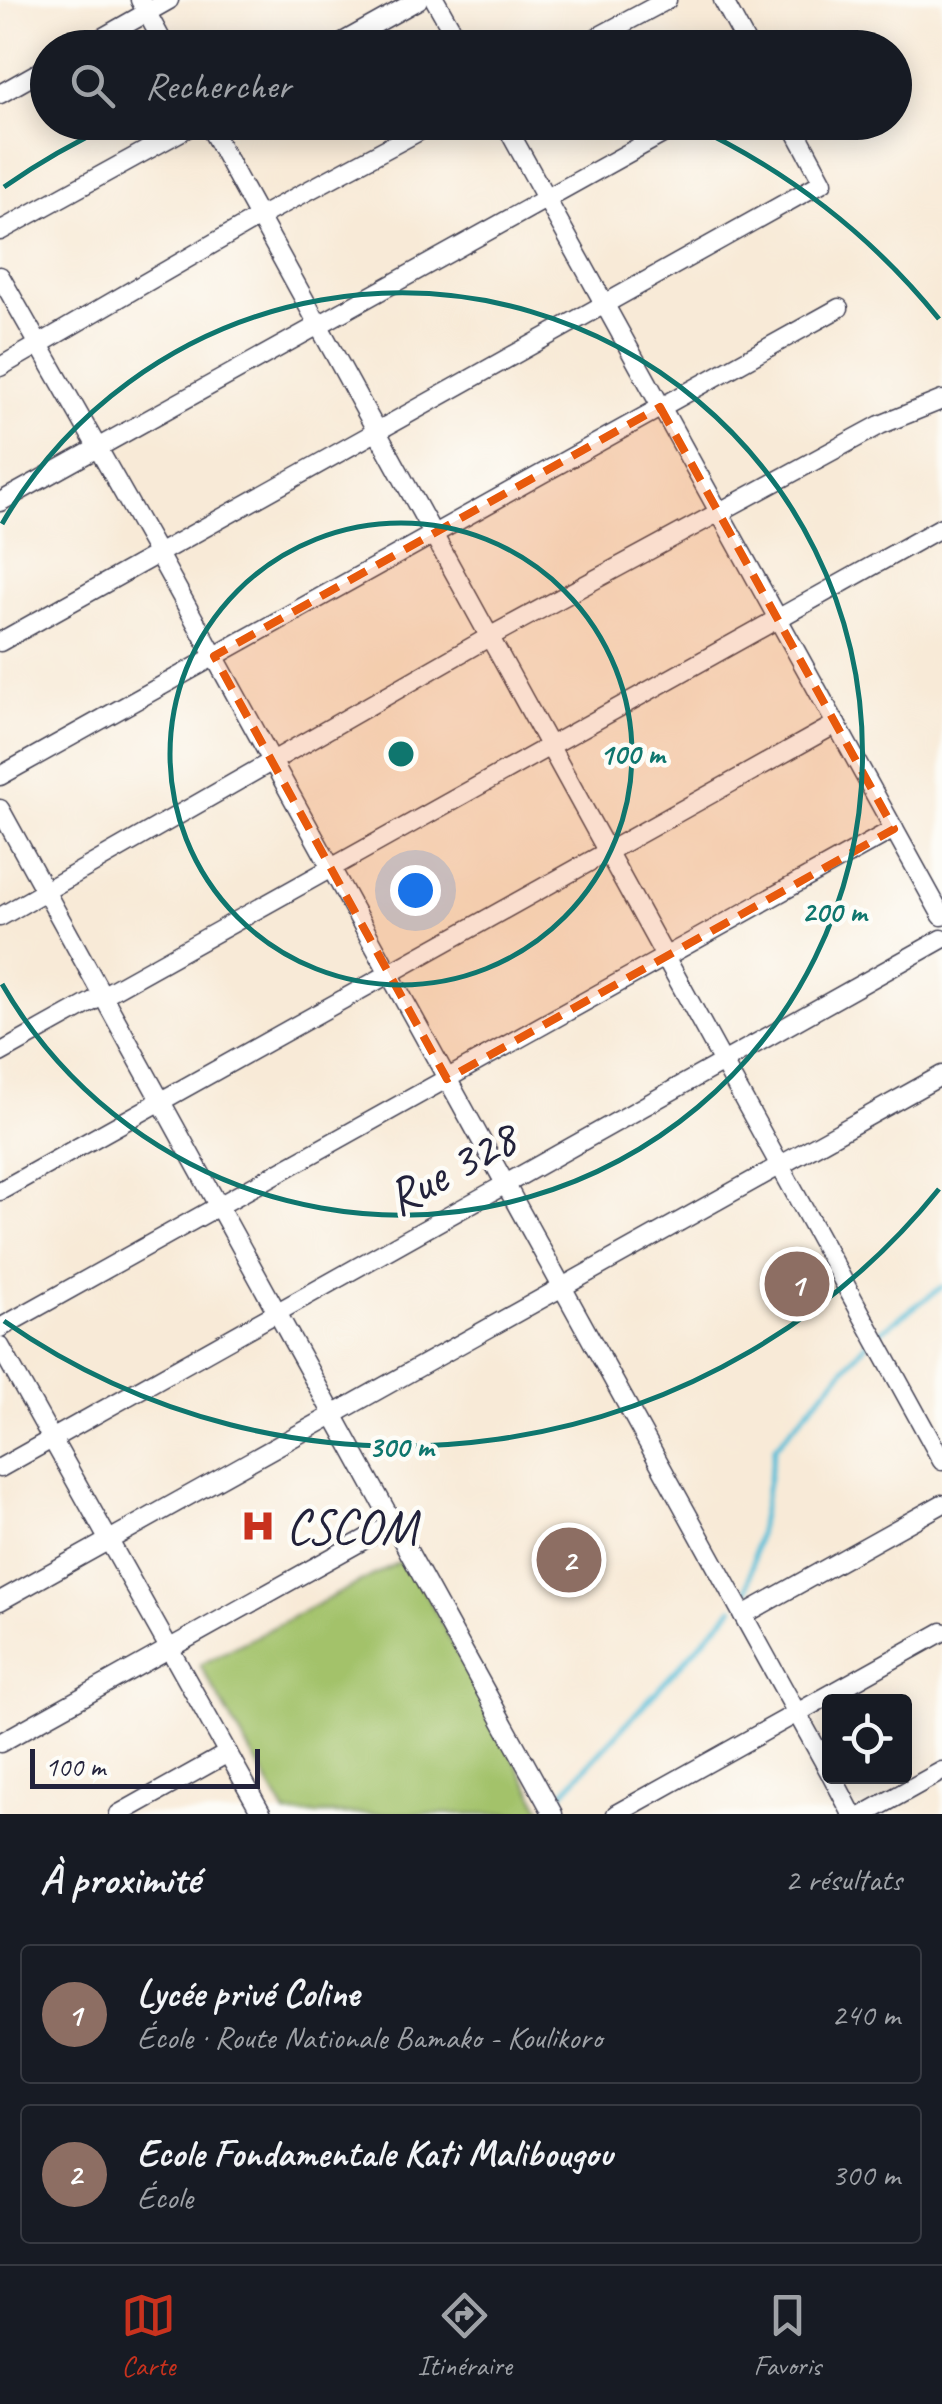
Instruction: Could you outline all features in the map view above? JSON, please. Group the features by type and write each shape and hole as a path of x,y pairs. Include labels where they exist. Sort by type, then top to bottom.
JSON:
{"street":[{"path":"109,30 143,6 170,0"},
{"path":"364,30 418,0"},
{"path":"435,0 452,30"},
{"path":"611,30 667,0"},
{"path":"723,0 740,30"},
{"path":"143,6 156,30"},
{"path":"0,94 30,78"},
{"path":"0,230 165,140"},
{"path":"217,140 942,1462"},
{"path":"0,367 403,140"},
{"path":"514,140 942,916"},
{"path":"0,502 652,140"},
{"path":"0,642 823,182 801,140"},
{"path":"0,276 158,554 822,1759"},
{"path":"0,776 839,308"},
{"path":"0,916 274,764 489,636 880,425 942,400"},
{"path":"0,1053 942,527"},
{"path":"0,1191 836,724"},
{"path":"0,809 554,1814"},
{"path":"0,1328 894,829"},
{"name":"Rue 328","path":"0,1468 942,939"},
{"path":"0,1601 942,1075"},
{"path":"0,1346 262,1814"},
{"path":"743,1615 942,1504"},
{"path":"0,1744 394,1524"},
{"path":"616,1814 942,1632"},
{"path":"118,1814 228,1753"},
{"path":"865,1814 942,1771"},
{"path":"836,1784 852,1814"}],"highlighted area":[{"path":"660,407 894,829 447,1079 214,656"}],"green space":[{"path":"407,1558 544,1814 286,1814 200,1665"}],"waterway":[{"path":"877,1334 942,1287"},
{"path":"740,1600 747,1592 775,1447 869,1341"},
{"path":"554,1802 733,1608"}],"place":[{"name":"Lycée privé Coline","path":"797,1284"},
{"name":"CSCOM","path":"258,1526"},
{"name":"Ecole Fondamentale Kati Malibougou","path":"569,1560"}]}
